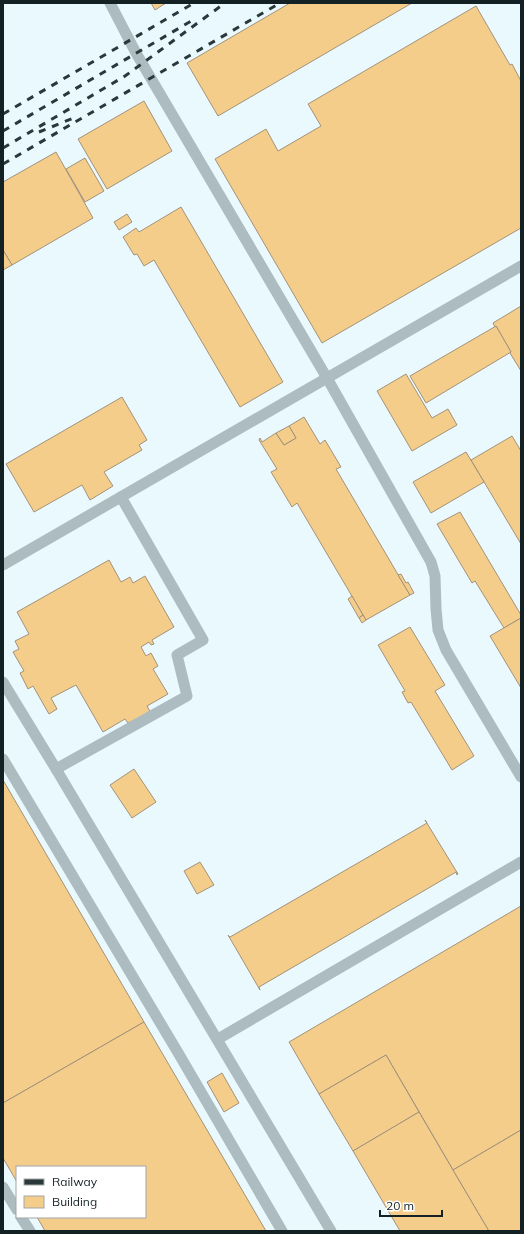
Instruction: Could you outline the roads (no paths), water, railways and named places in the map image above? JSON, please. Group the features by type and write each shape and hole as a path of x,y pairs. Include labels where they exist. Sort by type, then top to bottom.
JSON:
{"lane":[{"path":"110,3 136,53 327,378 431,562 435,576 438,630 446,650 521,777"},
{"path":"3,565 521,266"},
{"path":"56,769 187,696 177,655 203,640 121,497"},
{"path":"3,682 218,1039 331,1231"},
{"path":"3,759 282,1231"},
{"path":"218,1039 521,862"},
{"path":"3,1187 16,1208"},
{"path":"22,1218 30,1231"}],"railway":[{"path":"3,114 194,3"},
{"path":"3,148 125,76 225,3"},
{"path":"3,164 280,3"},
{"path":"3,131 193,20"},
{"path":"39,132 76,117"}]}
